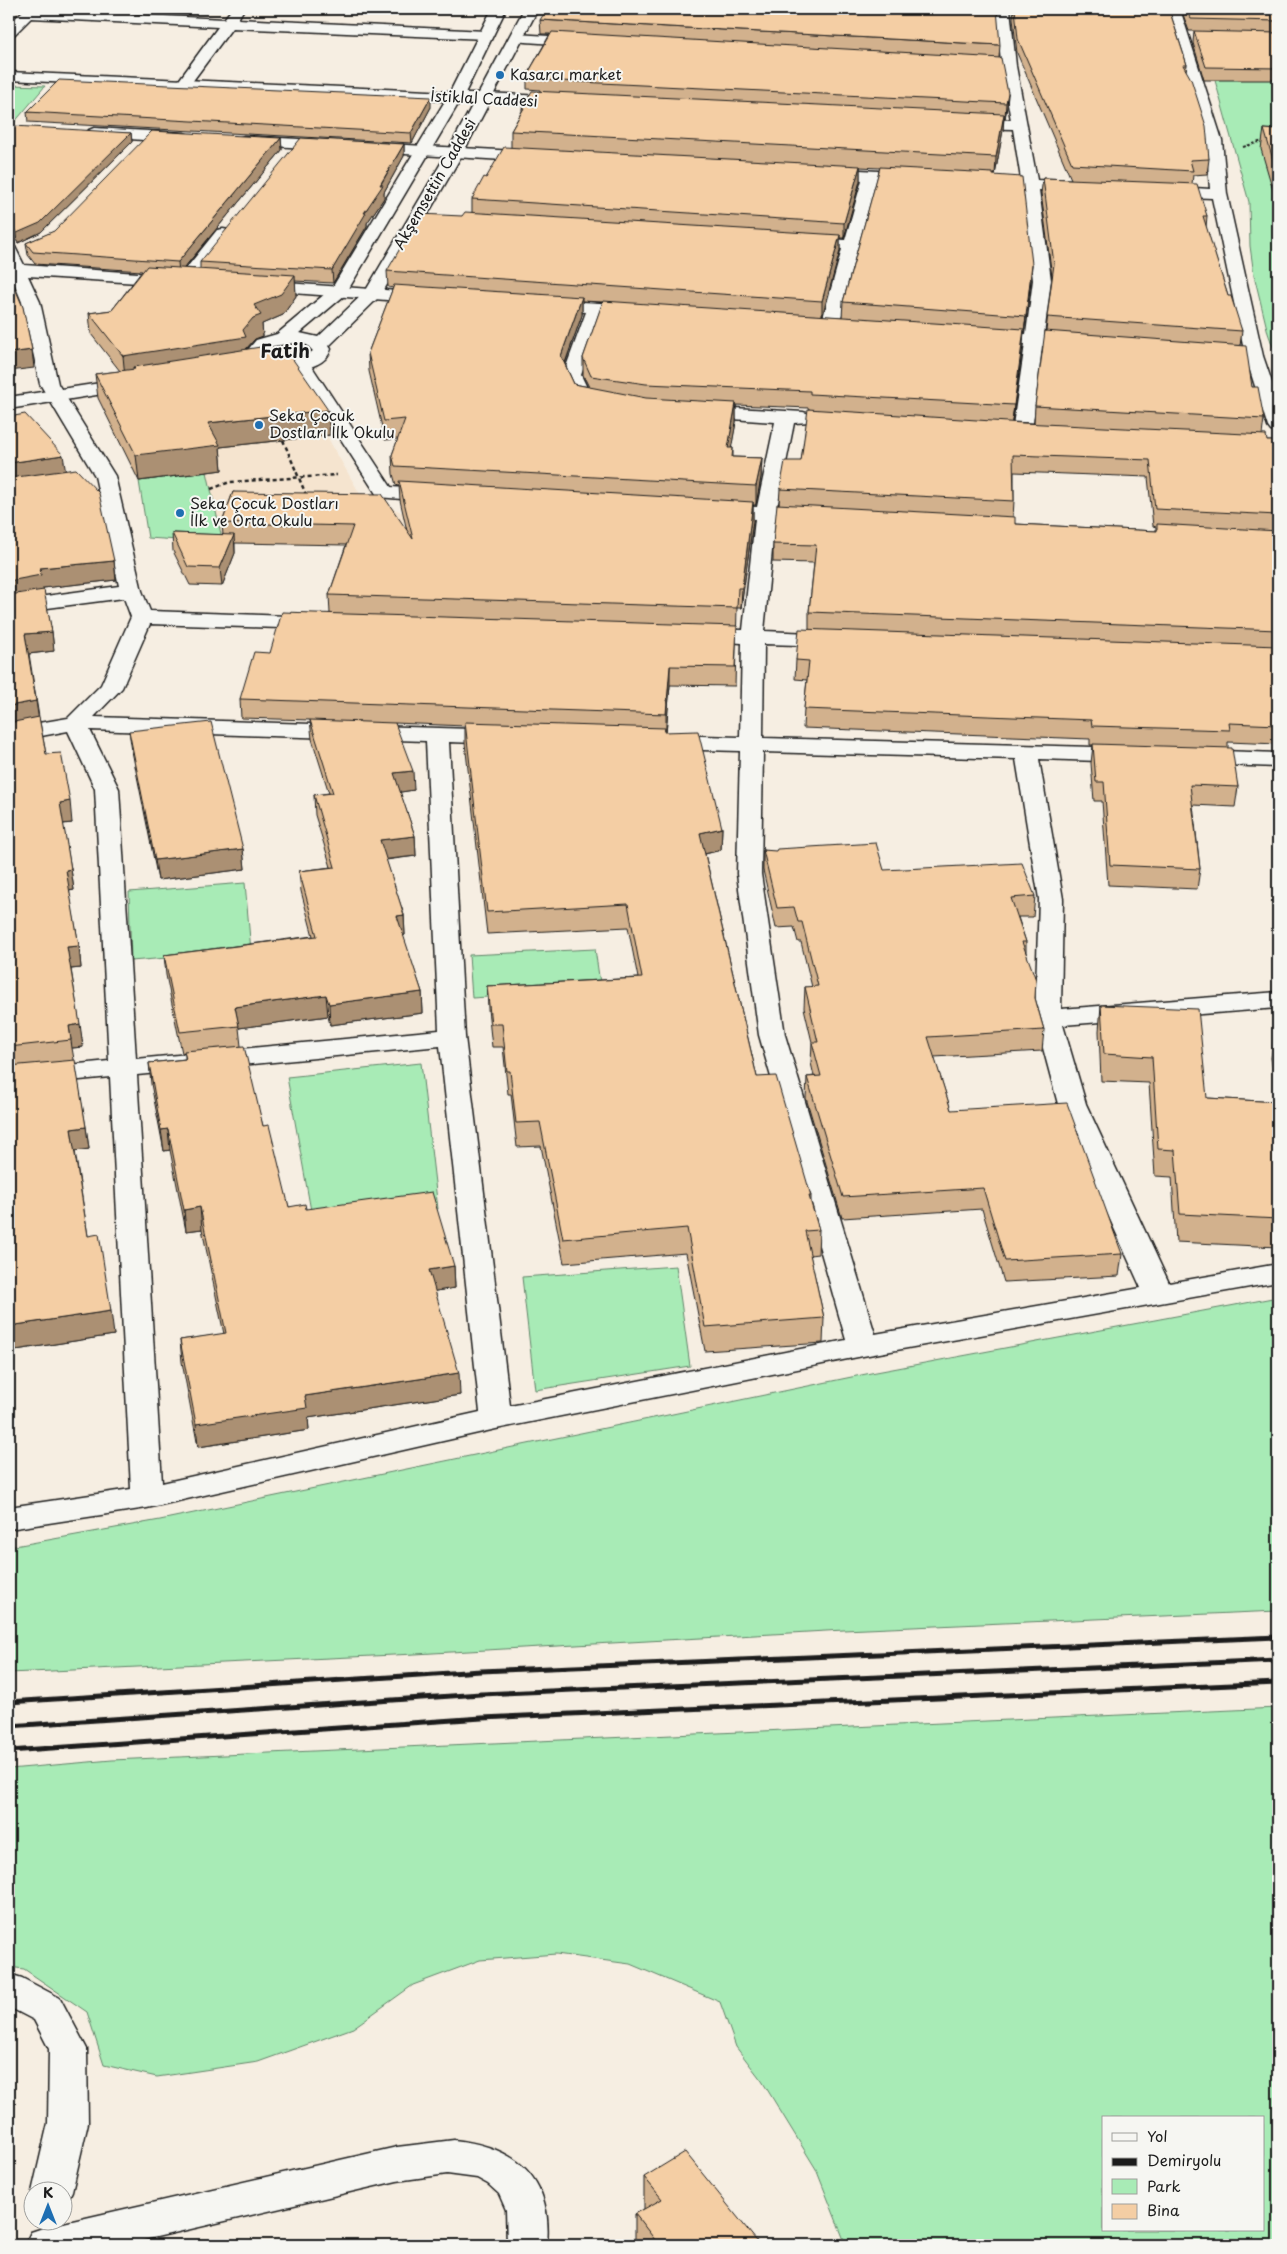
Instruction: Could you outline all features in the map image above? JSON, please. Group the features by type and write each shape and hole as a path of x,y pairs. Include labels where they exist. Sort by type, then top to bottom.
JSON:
{"street":[{"path":"184,83 239,9"},
{"name":"Akşemsettin Caddesi","path":"283,338 339,291 455,97 499,9"},
{"name":"Akşemsettin Caddesi","path":"301,363 317,357 322,349 320,345 372,295 455,153 531,9"},
{"path":"987,11 1007,11 1009,66 1030,184 1042,280 1022,432"},
{"path":"9,32 30,12 486,34"},
{"path":"1156,15 1174,12 1214,140 1219,194 1254,356 1278,427"},
{"path":"516,38 595,42"},
{"path":"1182,38 1201,38"},
{"path":"950,62 1009,66"},
{"name":"İstiklal Caddesi","path":"9,76 583,103"},
{"path":"950,122 1020,125"},
{"path":"78,132 198,139"},
{"path":"135,150 148,136"},
{"path":"227,140 554,158"},
{"path":"284,160 297,144"},
{"path":"812,173 931,179"},
{"path":"830,324 871,176"},
{"path":"970,181 1099,188"},
{"path":"1149,190 1219,194"},
{"path":"417,218 436,220"},
{"path":"185,281 234,220"},
{"path":"793,241 852,245"},
{"path":"75,723 110,688 142,617 131,591 95,477 53,390 24,303 15,255 185,281 204,282"},
{"path":"243,285 440,298"},
{"path":"528,304 655,312"},
{"path":"596,308 572,375 583,398 628,406"},
{"path":"810,323 850,326"},
{"path":"967,334 1095,344"},
{"path":"320,345 304,339 283,338 267,342 246,356 270,362 301,363 385,493 453,497"},
{"path":"1194,352 1254,356"},
{"path":"9,403 53,390 150,375"},
{"path":"9,390 53,390"},
{"path":"683,411 825,419"},
{"path":"786,417 766,514 752,637 752,744 748,874 772,1035 863,1346"},
{"path":"1002,431 1042,433"},
{"path":"697,510 835,518"},
{"path":"9,607 131,591"},
{"path":"142,617 339,624"},
{"path":"674,634 852,641"},
{"path":"75,723 108,789 147,1497"},
{"path":"9,735 75,723 526,738"},
{"path":"437,735 452,1037 496,1419"},
{"path":"644,741 1278,760"},
{"path":"1026,752 1051,899 1048,1018 1072,1104 1158,1294"},
{"path":"1048,1018 1278,1000"},
{"path":"9,1079 124,1066 452,1037"},
{"path":"9,1518 147,1497 496,1419 863,1346 1278,1273"},
{"path":"9,1989 47,2009 68,2049 68,2123 54,2182"},
{"path":"46,2245 397,2164 453,2157 490,2163 511,2179 526,2204 530,2228 527,2245"},
{"path":"39,2245 42,2232"}],"path":[{"path":"283,440 310,504"},
{"path":"211,489 230,482 299,478"}],"shaded area":[{"name":"Seka Çocuk Dostları İlk ve Orta Okulu","path":"305,398 360,494 406,514 396,547 223,543 148,538 139,481 222,469 192,414"}],"green space":[{"path":"1278,9 1278,361 1268,333 1254,275 1250,246 1249,202 1204,41"},
{"path":"9,85 45,86 13,124 9,124"},
{"name":"Seka Çocuk Dostları İlk ve Orta Okulu","path":"207,472 223,543 148,538 139,481"},
{"path":"245,883 251,951 131,961 129,892"},
{"path":"595,949 601,990 472,998 469,955"},
{"path":"421,1063 438,1209 313,1222 287,1077"},
{"path":"676,1266 690,1366 535,1390 522,1277"},
{"path":"1278,1297 1278,1611 844,1630 415,1654 9,1673 9,1547 160,1520 871,1373"},
{"path":"1278,1708 1278,2245 846,2245 816,2169 762,2081 736,2047 720,2002 630,1964 556,1954 480,1960 413,1985 353,2028 258,2062 157,2077 104,2065 87,2012 24,1969 9,1967 9,1769 112,1760"}],"building":[{"path":"547,9 997,9 1000,45 540,20"},
{"path":"1015,9 1169,9 1187,65 1183,65 1191,79 1206,126 1209,159 1190,160 1193,171 1072,164 1018,39"},
{"path":"1186,9 1278,9 1278,21 1191,19"},
{"path":"1194,31 1278,33 1278,68 1206,67"},
{"path":"552,32 1001,58 1008,93 1006,103 540,80 542,75 527,75"},
{"path":"59,80 431,97 411,133 27,112"},
{"path":"532,91 1004,114 996,157 511,131"},
{"path":"14,126 131,133 40,223 17,233 9,223 9,131"},
{"path":"1264,129 1278,130 1278,177"},
{"path":"152,131 281,138 178,262 33,252 26,243 54,231"},
{"path":"301,138 404,144 380,185 383,185 364,213 366,213 332,270 200,262"},
{"path":"504,147 860,166 844,223 472,199"},
{"path":"880,167 993,173 993,175 1022,177 1032,264 1026,316 843,302"},
{"path":"1043,178 1197,184 1207,216 1203,216 1228,296 1231,296 1242,331 1047,317 1054,264"},
{"path":"465,212 840,235 822,301 387,271 420,214 462,216"},
{"path":"147,266 295,275 281,294 254,305 261,315 253,318 243,330 246,337 123,356 89,313 112,310"},
{"path":"9,274 23,307 32,350 9,353"},
{"path":"394,285 582,297 561,356 574,384 646,398 736,403 728,448 733,448 732,457 762,458 756,486 395,466 392,455 405,419 384,421 368,353"},
{"path":"603,301 1024,329 1014,405 810,394 810,391 646,384 591,376 583,358"},
{"path":"1045,331 1246,346 1252,387 1258,387 1264,419 1035,406"},
{"path":"267,346 285,348 328,410 208,423 220,445 136,455 95,374 135,369 133,367"},
{"path":"808,409 1023,423 1266,435 1267,441 1278,441 1278,515 1155,509 1150,460 1013,455 1014,501 780,489 785,461 801,461"},
{"path":"25,414 63,455 9,463 9,417"},
{"path":"76,469 99,493 114,561 40,568 41,575 9,581 9,478"},
{"path":"399,481 753,502 742,588 738,588 737,608 329,595 353,526 222,523 233,492 382,494 413,539"},
{"path":"777,504 1015,517 1015,524 1157,531 1157,524 1278,531 1278,630 809,612 816,545 773,544"},
{"path":"172,533 234,535 220,568 188,567"},
{"path":"44,590 52,632 25,634 36,701 9,706 9,595"},
{"path":"282,612 737,626 735,667 670,666 666,714 240,699 254,652 270,653"},
{"path":"799,629 1278,646 1278,725 1229,723 1230,730 1092,726 1091,720 804,709 809,661 796,660"},
{"path":"39,717 46,754 61,753 70,801 60,803 71,869 66,870 79,946 67,947 80,1024 69,1026 71,1040 9,1047 9,723"},
{"path":"310,720 395,723 413,771 394,773 415,836 380,840 404,915 397,916 422,992 329,1004 326,995 235,1007 239,1026 180,1032 164,955 317,936 299,871 335,867 314,795 333,793"},
{"path":"211,722 243,849 155,860 129,731"},
{"path":"465,722 665,728 664,732 698,731 722,828 700,833 757,1077 776,1076 811,1196 809,1196 819,1230 805,1231 824,1318 705,1327 687,1228 563,1239 540,1122 516,1123 510,1071 507,1071 502,1024 491,1024 487,986 642,978 628,904 487,912"},
{"path":"1093,744 1232,748 1238,787 1190,785 1200,869 1110,865 1104,782 1096,782"},
{"path":"876,843 884,870 1022,863 1035,896 1011,898 1026,942 1022,942 1036,980 1035,998 1044,1030 928,1037 951,1110 1067,1103 1122,1254 1005,1261 983,1188 843,1197 807,1077 821,1076 812,1042 818,1042 805,987 818,986 802,922 798,922 794,907 777,908 763,850 776,851 777,849"},
{"path":"1101,1005 1198,1009 1207,1098 1278,1102 1278,1219 1180,1214 1175,1150 1158,1149 1152,1057 1104,1054"},
{"path":"1275,1031 1278,1031 1278,1052"},
{"path":"244,1046 263,1126 269,1125 289,1207 305,1204 306,1209 432,1192 454,1266 429,1270 459,1373 305,1396 307,1408 196,1424 180,1340 226,1333 200,1207 184,1210 168,1129 161,1130 149,1063 186,1059 184,1051"},
{"path":"75,1060 86,1127 71,1129 88,1236 99,1234 111,1311 9,1326 9,1066"},
{"path":"685,2152 760,2245 659,2245 635,2214 662,2199 644,2177"}],"railway":[{"path":"9,1702 481,1671 1278,1637"},
{"path":"9,1726 481,1694 1278,1660"},
{"path":"9,1751 482,1718 1278,1683"}],"place":[{"name":"Kasarcı market","path":"500,75"},
{"name":"Seka Çocuk Dostları İlk Okulu","path":"259,425"},
{"name":"Seka Çocuk Dostları İlk ve Orta Okulu","path":"180,513"}],"district":[{"name":"Fatih","path":"285,351"}]}
